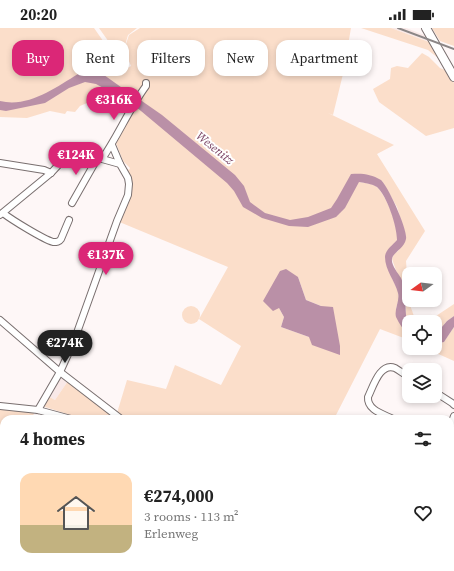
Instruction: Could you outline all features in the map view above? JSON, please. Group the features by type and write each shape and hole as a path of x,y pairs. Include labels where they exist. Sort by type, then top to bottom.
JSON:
{"main road":[{"path":"426,28 454,77"}],"street":[{"path":"72,203 99,159 112,145 132,105 146,86 146,83"},
{"path":"38,410 60,372 74,341 117,221 128,195 128,178 112,145"},
{"path":"69,220 61,239 54,242 2,214 51,173 64,159 70,156 78,154 120,164"},
{"path":"0,163 44,170 51,173"},
{"path":"0,320 60,372 116,415"},
{"path":"385,415 373,409 369,404 368,397 380,372 386,368 394,368 402,373"},
{"path":"442,397 454,405"},
{"path":"0,406 38,410 56,415"}],"shaded area":[{"path":"0,28 94,28 102,40 72,40 72,76 129,76 129,67 131,66 129,61 129,40 127,40 129,35 140,28 351,28 349,40 276,40 276,76 343,76 333,115 328,113 394,145 377,154 425,231 406,261 406,267 402,267 402,288 392,259 406,237 397,207 382,181 359,182 375,186 381,191 394,219 397,239 395,251 388,269 398,291 399,298 396,309 402,326 402,337 380,329 336,415 119,415 117,413 127,380 166,389 175,365 221,385 241,346 199,319 228,267 117,221 129,189 120,164 129,170 130,168 123,161 116,143 133,107 130,104 129,107 90,97 87,103 80,106 75,112 67,111 65,114 50,111 27,118 0,117","holes":["298,277 306,300 321,306 309,337 281,327 284,317 279,308"]},
{"path":"99,28 137,28 128,35 127,40 108,40"},
{"path":"361,28 391,28 429,42 438,58 428,50"},
{"path":"391,28 406,28 427,36 429,42"},
{"path":"432,28 454,28 454,46 440,41"},
{"path":"422,53 429,57 440,68 445,70 454,83 454,128 426,136 379,102 373,89 390,79 391,68 397,66 408,68"},
{"path":"75,76 105,76 135,97 131,103 96,84 85,82 69,88 45,103 6,111 0,110 0,101 21,102 51,91"},
{"path":"139,99 162,115 235,175 244,186 250,202 265,213 290,220 308,217 331,208 351,174 366,174 381,180 397,208 406,234 405,242 394,254 392,259 402,281 402,307 406,307 406,315 402,315 402,327 396,317 398,293 385,262 385,254 397,240 397,234 388,204 377,187 371,184 359,182 345,208 336,217 308,227 289,226 262,218 243,207 234,191 227,183 135,106"},
{"path":"286,269 298,277 306,300 321,306 333,307 340,346 340,355 312,345 309,337 281,327 284,317 279,308 273,311 263,301 280,271"},
{"path":"454,304 454,316 442,327 442,315 438,315"},
{"path":"191,306 197,309 200,315 197,321 191,324 185,321 182,315 185,309"},
{"path":"406,307 411,307 414,315 406,315"},
{"path":"454,316 454,327 444,342 442,342 442,327"},
{"path":"454,327 454,361 441,355 442,355 442,342 444,342"},
{"path":"61,376 68,381 55,400 48,396"},
{"path":"68,381 112,415 70,415 43,405 48,396 55,400"},
{"path":"0,409 34,413 33,415 0,415"}],"railway":[{"path":"398,28 454,49"}],"water label":[{"name":"Wesenitz","path":"215,148"}]}
